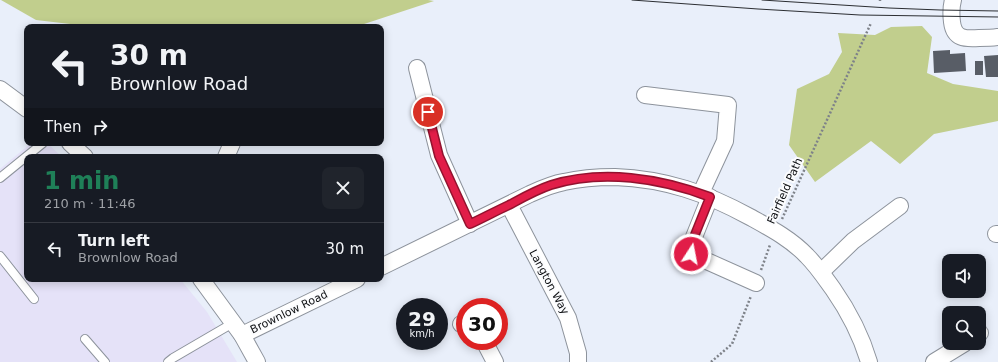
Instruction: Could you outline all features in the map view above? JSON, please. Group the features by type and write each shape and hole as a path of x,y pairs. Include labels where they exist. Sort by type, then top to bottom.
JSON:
{"street":[{"path":"953,0 951,10 952,25 960,37 969,39 998,37"},
{"path":"418,68 439,156 470,224"},
{"path":"0,89 24,107"},
{"path":"645,95 728,105 725,141 690,247 691,254 756,283"},
{"path":"73,146 82,154"},
{"path":"384,267 549,186 565,181 603,177 648,180 673,185 706,195 737,210 776,232 793,244 807,256 821,272 850,315 857,329 869,362"},
{"name":"Langton Way","path":"509,205 568,318 578,353 578,362"},
{"path":"821,272 853,241 900,206"},
{"path":"203,282 237,329 257,362"},
{"name":"Brownlow Road","path":"237,329 341,283"},
{"path":"489,350 495,362"},
{"path":"934,362 954,350"}],"lane":[{"path":"29,154 39,146"},
{"path":"0,178 24,158"},
{"path":"0,256 34,299"},
{"path":"168,362 172,358 237,329"},
{"path":"84,339 105,362"}],"path":[{"name":"Fairfield Path","path":"711,362 732,344 776,232 870,22"}],"shaded area":[{"path":"27,146 50,146 59,154 24,154 24,282 182,282 207,312 237,362 0,362 0,169"}],"green space":[{"path":"1,0 434,1 364,24 70,24 36,20"},
{"path":"922,26 932,37 927,73 953,84 998,91 998,121 934,134 900,164 871,141 815,182 789,145 797,89 829,74 842,52 838,33 875,35 891,27"}],"building":[{"path":"950,50 950,54 965,53 966,71 934,73 933,51"},
{"path":"998,55 998,77 986,77 984,56"},
{"path":"975,61 983,61 983,75 975,75"}],"tram line":[{"path":"632,0 860,15 998,17"},
{"path":"762,0 889,8 998,11"}],"route":[{"path":"428,112 439,156 470,224 530,194 565,181 603,177 648,180 679,186 710,197 690,247 691,254"}]}
